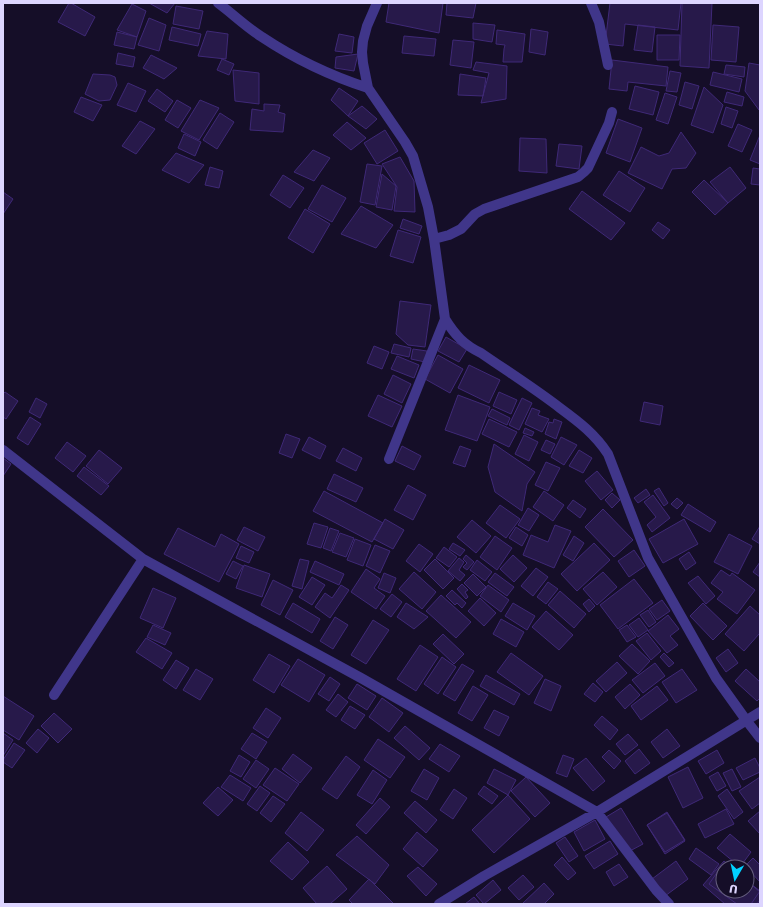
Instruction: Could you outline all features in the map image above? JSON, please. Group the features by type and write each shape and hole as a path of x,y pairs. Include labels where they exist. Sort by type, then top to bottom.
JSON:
{"street":[{"path":"218,3 262,37 303,61 352,83 368,88"},
{"path":"377,3 367,26 364,40 363,64 368,88 413,156 428,207 434,239 444,319 451,330 470,348 481,353 550,400 590,431 602,445 608,454 648,558 716,678 760,738"},
{"path":"591,3 599,22 608,65"},
{"path":"434,239 449,235 461,229 475,214 484,209 578,177 588,168 609,123 612,112"},
{"path":"389,459 444,319"},
{"path":"3,450 143,559 361,678 597,812 656,890 669,904"},
{"path":"54,695 143,559"},
{"path":"439,904 484,876 597,812 760,712"}],"building":[{"path":"69,3 95,17 85,36 58,22"},
{"path":"149,3 175,3 167,13"},
{"path":"389,3 443,3 439,33 386,22"},
{"path":"447,3 476,3 473,18 446,15"},
{"path":"610,3 681,3 678,30 625,24 623,46 605,44"},
{"path":"682,3 712,3 709,68 680,66"},
{"path":"132,4 146,11 137,37 117,30"},
{"path":"176,6 203,11 199,29 173,24"},
{"path":"149,18 166,25 159,51 138,45"},
{"path":"473,23 495,25 492,42 473,39"},
{"path":"638,25 655,27 652,52 634,50"},
{"path":"713,25 739,27 736,62 711,60"},
{"path":"172,27 201,34 198,46 169,40"},
{"path":"531,29 548,32 545,55 529,52"},
{"path":"497,30 525,34 522,62 503,62 505,45 496,44"},
{"path":"207,31 228,34 226,59 198,56"},
{"path":"117,32 137,37 134,49 114,45"},
{"path":"339,34 354,37 352,53 335,51"},
{"path":"657,35 680,35 679,60 657,60"},
{"path":"404,36 436,39 434,56 402,53"},
{"path":"453,40 474,42 471,68 450,65"},
{"path":"118,53 135,57 133,67 116,64"},
{"path":"358,54 354,71 335,68 336,57"},
{"path":"151,55 177,68 164,79 143,68"},
{"path":"222,59 234,64 229,75 217,70"},
{"path":"612,60 668,67 666,86 628,82 627,91 609,89"},
{"path":"476,62 507,66 506,99 481,103 489,73 473,70"},
{"path":"749,63 760,65 759,110 745,91"},
{"path":"726,65 745,67 744,77 724,74"},
{"path":"233,70 259,73 259,104 235,101"},
{"path":"670,71 681,73 677,92 666,91"},
{"path":"713,72 742,79 739,92 710,85"},
{"path":"93,74 110,75 115,77 117,85 110,100 99,101 85,94"},
{"path":"460,74 486,78 483,96 458,95"},
{"path":"685,82 699,86 692,109 679,105"},
{"path":"128,83 146,91 136,112 117,105"},
{"path":"635,86 659,92 653,115 629,109"},
{"path":"704,87 723,105 713,133 691,125"},
{"path":"339,88 358,101 348,116 331,100"},
{"path":"157,89 173,101 165,112 148,101"},
{"path":"727,92 744,97 742,106 724,102"},
{"path":"665,93 677,97 668,124 656,120"},
{"path":"81,97 102,105 93,121 74,112"},
{"path":"177,100 191,108 178,128 165,120"},
{"path":"200,100 219,108 199,140 181,131"},
{"path":"264,104 280,105 278,112 285,114 283,132 250,130 252,109 264,111"},
{"path":"362,106 377,119 366,129 348,116"},
{"path":"726,107 738,111 732,128 721,124"},
{"path":"220,113 234,122 217,149 203,140"},
{"path":"618,119 642,128 630,162 606,153"},
{"path":"140,121 155,129 136,154 122,146"},
{"path":"347,122 366,138 351,150 333,135"},
{"path":"738,124 752,130 742,152 728,146"},
{"path":"385,130 398,151 377,164 364,143"},
{"path":"681,132 696,153 686,168 672,169 662,189 628,173 641,147 659,156 669,153"},
{"path":"184,134 201,142 195,156 178,148"},
{"path":"760,135 760,164 750,160"},
{"path":"520,138 546,139 547,173 519,171"},
{"path":"559,144 582,146 579,169 556,166"},
{"path":"313,150 330,158 314,181 294,172"},
{"path":"176,153 204,165 189,183 162,170"},
{"path":"400,157 414,181 415,212 394,211 397,187 382,164"},
{"path":"367,164 382,166 375,205 360,202"},
{"path":"210,167 223,171 219,188 205,185"},
{"path":"730,167 746,188 728,203 710,182"},
{"path":"753,168 760,169 760,185 751,184"},
{"path":"619,171 645,188 630,212 603,195"},
{"path":"382,174 396,186 392,210 376,207"},
{"path":"283,175 304,188 290,208 270,195"},
{"path":"704,180 728,203 715,215 692,192"},
{"path":"322,185 346,198 332,222 308,209"},
{"path":"582,191 625,223 611,240 569,209"},
{"path":"3,192 13,199 3,214"},
{"path":"361,206 393,225 376,248 341,234"},
{"path":"305,209 330,224 313,253 288,238"},
{"path":"403,219 422,226 419,234 400,228"},
{"path":"658,222 670,230 663,239 652,230"},
{"path":"398,230 421,237 413,263 390,256"},
{"path":"400,301 431,305 425,347 408,345 396,334"},
{"path":"446,337 467,349 459,362 438,351"},
{"path":"394,344 411,348 409,357 391,353"},
{"path":"374,346 389,352 382,369 367,363"},
{"path":"413,349 427,351 425,362 411,359"},
{"path":"438,355 463,369 450,393 425,379"},
{"path":"397,356 419,365 414,378 391,369"},
{"path":"469,365 500,380 489,403 458,388"},
{"path":"393,375 411,384 402,403 384,394"},
{"path":"5,392 18,401 6,419 3,417 3,394"},
{"path":"499,392 517,400 511,414 493,406"},
{"path":"378,395 402,406 392,427 368,416"},
{"path":"458,395 490,407 477,441 445,430"},
{"path":"36,398 47,404 40,418 29,412"},
{"path":"522,398 532,403 519,430 509,425"},
{"path":"644,402 663,406 660,425 640,421"},
{"path":"532,408 540,411 538,415 549,419 542,432 525,424"},
{"path":"492,409 510,418 507,425 488,416"},
{"path":"30,417 41,424 28,445 17,438"},
{"path":"489,419 517,432 509,447 482,434"},
{"path":"554,419 562,422 556,439 545,434 549,422 553,423"},
{"path":"525,428 534,432 532,436 523,433"},
{"path":"286,434 300,439 292,458 279,453"},
{"path":"524,435 538,442 529,461 515,454"},
{"path":"309,437 326,446 320,459 302,450"},
{"path":"561,437 577,445 564,465 551,457"},
{"path":"546,440 555,444 550,454 541,450"},
{"path":"67,442 86,456 73,472 55,458"},
{"path":"494,444 535,472 527,484 522,511 495,492 488,467"},
{"path":"402,446 421,456 414,470 395,461"},
{"path":"460,446 471,450 465,467 453,463"},
{"path":"343,448 362,458 356,471 336,461"},
{"path":"99,450 122,468 108,484 86,466"},
{"path":"579,450 592,458 583,473 569,466"},
{"path":"3,458 11,464 3,476"},
{"path":"546,462 560,468 548,491 535,485"},
{"path":"84,467 109,486 101,495 77,476"},
{"path":"597,471 613,490 601,500 585,481"},
{"path":"334,474 363,488 356,502 327,489"},
{"path":"408,485 426,495 413,520 394,510"},
{"path":"659,488 668,503 664,506 654,491"},
{"path":"646,489 650,495 638,503 634,498"},
{"path":"324,491 383,523 372,542 313,511"},
{"path":"544,491 564,505 553,521 533,507"},
{"path":"612,493 620,500 612,508 605,500"},
{"path":"653,495 670,518 652,532 647,525 656,517 644,502"},
{"path":"677,498 683,503 677,509 671,504"},
{"path":"573,500 586,509 580,518 567,508"},
{"path":"688,504 716,522 710,532 681,515"},
{"path":"500,505 520,519 506,538 486,523"},
{"path":"528,508 539,515 529,531 518,525"},
{"path":"603,509 633,540 614,557 585,527"},
{"path":"385,519 404,530 393,549 374,539"},
{"path":"684,519 698,544 663,563 649,539"},
{"path":"472,520 491,536 476,553 457,537"},
{"path":"314,523 328,527 321,548 307,544"},
{"path":"555,525 571,531 554,568 523,555 531,535 548,542"},
{"path":"760,526 760,544 752,539"},
{"path":"244,527 265,537 258,551 237,540"},
{"path":"516,527 528,535 522,546 509,538"},
{"path":"178,528 215,547 221,534 239,544 219,582 164,554"},
{"path":"330,528 339,531 331,551 323,548"},
{"path":"340,533 354,538 346,557 332,552"},
{"path":"729,534 752,546 738,574 714,562"},
{"path":"495,536 512,548 497,570 480,557"},
{"path":"574,536 584,543 573,561 563,555"},
{"path":"355,539 371,545 363,566 347,560"},
{"path":"453,543 465,550 460,556 449,549"},
{"path":"594,543 610,560 577,591 561,574"},
{"path":"419,544 433,554 420,572 406,561"},
{"path":"375,545 390,551 380,573 366,566"},
{"path":"241,546 254,552 249,563 236,558"},
{"path":"444,547 457,557 449,567 436,558"},
{"path":"634,550 645,566 629,577 618,561"},
{"path":"689,552 696,563 686,570 679,559"},
{"path":"466,555 474,562 467,570 463,567 467,563 463,559"},
{"path":"513,555 527,568 514,582 500,569"},
{"path":"459,558 464,562 459,570 465,575 460,581 448,571"},
{"path":"300,559 309,561 302,589 292,586"},
{"path":"435,559 454,578 443,589 424,570"},
{"path":"477,560 492,572 485,581 470,570"},
{"path":"233,561 243,566 236,579 226,574"},
{"path":"315,561 344,574 339,585 310,572"},
{"path":"760,562 760,577 753,572"},
{"path":"244,565 270,574 262,597 236,588"},
{"path":"536,568 548,577 533,596 521,586"},
{"path":"366,569 380,579 374,588 385,596 376,609 351,592"},
{"path":"721,570 730,576 732,573 755,590 737,614 717,599 723,592 711,583"},
{"path":"414,572 436,592 422,609 399,589"},
{"path":"603,572 617,587 597,605 583,589"},
{"path":"384,573 396,578 390,593 378,588"},
{"path":"495,573 514,587 507,596 488,582"},
{"path":"473,574 486,587 477,596 464,583"},
{"path":"698,576 715,596 706,604 688,583"},
{"path":"312,577 325,585 312,605 299,597"},
{"path":"634,579 653,603 618,629 600,605"},
{"path":"273,580 293,590 280,615 261,605"},
{"path":"548,582 558,589 546,604 537,597"},
{"path":"462,584 468,590 465,592 468,597 466,599 457,589"},
{"path":"341,585 349,590 330,618 315,607 325,593 332,598"},
{"path":"488,585 509,600 501,612 480,596"},
{"path":"153,588 176,598 163,628 140,618"},
{"path":"452,590 466,603 462,608 457,603 455,605 446,596"},
{"path":"560,591 586,614 574,628 548,605"},
{"path":"392,594 402,602 391,617 380,609"},
{"path":"441,595 471,622 456,638 426,611"},
{"path":"480,598 496,613 484,626 468,611"},
{"path":"589,599 595,606 589,612 583,604"},
{"path":"662,600 670,611 657,620 649,609"},
{"path":"293,603 320,619 312,633 285,617"},
{"path":"406,603 428,617 414,629 397,617"},
{"path":"513,603 535,616 527,630 505,616"},
{"path":"703,603 727,626 713,640 690,616"},
{"path":"750,606 760,615 760,635 759,634 744,651 725,634"},
{"path":"648,610 656,622 649,627 640,615"},
{"path":"546,611 573,635 559,650 532,627"},
{"path":"668,615 679,629 670,636 678,645 667,653 648,631"},
{"path":"335,617 348,625 333,649 320,641"},
{"path":"639,618 648,630 638,637 629,625"},
{"path":"501,619 524,632 516,647 493,634"},
{"path":"373,620 389,630 366,664 351,655"},
{"path":"153,625 171,633 165,645 147,637"},
{"path":"627,625 636,637 627,642 619,630"},
{"path":"647,633 661,651 651,660 636,641"},
{"path":"443,634 464,654 454,664 433,644"},
{"path":"146,638 172,653 162,669 136,652"},
{"path":"632,644 650,661 638,674 619,656"},
{"path":"420,645 438,657 416,691 397,679"},
{"path":"728,649 738,663 726,672 716,658"},
{"path":"511,653 543,676 529,695 497,672"},
{"path":"664,653 674,663 669,667 660,657"},
{"path":"269,654 290,666 274,693 253,680"},
{"path":"442,657 456,667 438,694 424,684"},
{"path":"298,659 325,675 309,702 281,685"},
{"path":"176,660 189,668 176,689 163,680"},
{"path":"617,662 627,673 606,692 596,681"},
{"path":"655,663 665,676 643,693 632,680"},
{"path":"462,664 474,671 455,701 443,694"},
{"path":"196,669 213,679 200,700 183,690"},
{"path":"682,669 697,690 676,703 662,682"},
{"path":"746,669 760,682 760,698 757,701 735,681"},
{"path":"486,675 520,694 514,705 480,686"},
{"path":"330,677 340,684 329,701 318,694"},
{"path":"545,679 561,686 551,711 534,703"},
{"path":"593,683 603,692 595,702 584,694"},
{"path":"357,684 376,696 367,710 348,698"},
{"path":"630,684 640,695 625,709 615,697"},
{"path":"473,686 488,695 472,721 458,713"},
{"path":"657,686 668,700 641,720 631,706"},
{"path":"338,694 348,702 336,717 326,710"},
{"path":"3,696 34,716 19,740 3,730"},
{"path":"382,698 403,713 389,732 369,717"},
{"path":"350,706 365,715 355,729 341,720"},
{"path":"266,708 281,718 268,738 253,728"},
{"path":"494,710 509,717 499,736 484,728"},
{"path":"54,713 72,729 58,743 41,726"},
{"path":"602,716 618,730 610,740 594,725"},
{"path":"405,726 430,748 419,760 394,738"},
{"path":"38,729 49,738 37,753 26,743"},
{"path":"667,729 680,746 663,758 651,742"},
{"path":"3,733 13,740 3,756"},
{"path":"252,733 267,742 256,759 241,749"},
{"path":"628,734 638,745 625,755 616,744"},
{"path":"378,739 405,757 390,778 364,760"},
{"path":"14,743 25,750 12,768 3,762 3,760"},
{"path":"440,744 460,756 449,772 429,759"},
{"path":"639,749 650,763 635,774 625,761"},
{"path":"609,750 621,761 614,769 602,757"},
{"path":"717,750 724,763 706,774 698,761"},
{"path":"293,754 312,768 300,783 282,769"},
{"path":"239,755 250,762 241,777 230,771"},
{"path":"563,755 574,759 567,777 556,773"},
{"path":"346,756 360,767 337,799 322,789"},
{"path":"586,758 605,781 593,791 573,768"},
{"path":"755,758 760,768 760,772 743,780 736,768"},
{"path":"256,760 269,769 256,788 243,779"},
{"path":"688,767 703,798 683,808 668,777"},
{"path":"275,768 299,784 287,801 263,785"},
{"path":"424,769 439,778 427,800 411,791"},
{"path":"494,769 516,780 508,795 487,783"},
{"path":"732,769 741,787 732,791 723,773"},
{"path":"373,770 387,780 372,804 357,795"},
{"path":"718,772 726,786 717,791 709,777"},
{"path":"230,775 251,788 243,801 221,787"},
{"path":"526,777 550,803 535,817 511,791"},
{"path":"760,777 760,803 752,809 739,791"},
{"path":"260,786 270,793 257,811 247,804"},
{"path":"484,786 498,796 492,804 478,794"},
{"path":"218,787 233,800 218,816 203,803"},
{"path":"454,789 467,798 453,819 440,810"},
{"path":"727,789 743,812 734,819 718,796"},
{"path":"508,795 530,819 494,853 472,830"},
{"path":"273,796 285,804 271,822 260,813"},
{"path":"380,798 390,807 366,834 356,825"},
{"path":"415,801 437,820 426,833 404,813"},
{"path":"621,808 643,844 628,852 606,817"},
{"path":"726,809 734,824 705,838 698,824"},
{"path":"760,811 760,834 748,821"},
{"path":"301,812 324,830 307,851 285,833"},
{"path":"667,812 685,840 665,852 647,825"},
{"path":"667,813 685,841 665,854 647,825"},
{"path":"595,820 605,839 584,851 574,832"},
{"path":"417,832 438,850 423,867 403,849"},
{"path":"730,834 751,852 746,859 730,859 717,848"},
{"path":"357,836 389,865 375,884 336,855"},
{"path":"565,837 578,856 569,862 556,843"},
{"path":"610,841 618,854 594,869 585,856"},
{"path":"288,842 309,862 292,880 270,861"},
{"path":"696,848 715,861 715,870 711,875 689,859"},
{"path":"562,857 576,873 568,880 554,865"},
{"path":"755,860 760,865 760,882 755,877"},
{"path":"676,861 688,879 665,896 652,879"},
{"path":"619,864 628,877 614,886 606,872"},
{"path":"327,866 347,889 330,904 317,904 303,888"},
{"path":"418,867 437,884 426,896 407,876"},
{"path":"715,871 715,895 703,885"},
{"path":"523,875 534,887 519,900 508,888"},
{"path":"715,875 715,888 709,884"},
{"path":"369,879 394,904 353,904 349,900"},
{"path":"493,880 501,890 484,904 476,895"},
{"path":"544,883 554,894 544,904 522,904"},
{"path":"755,887 760,891 755,898"},
{"path":"755,888 760,892 760,900 757,904 725,904 719,899 755,899"},
{"path":"474,897 480,904 465,904"},
{"path":"730,899 754,899 751,904 737,904"}]}
